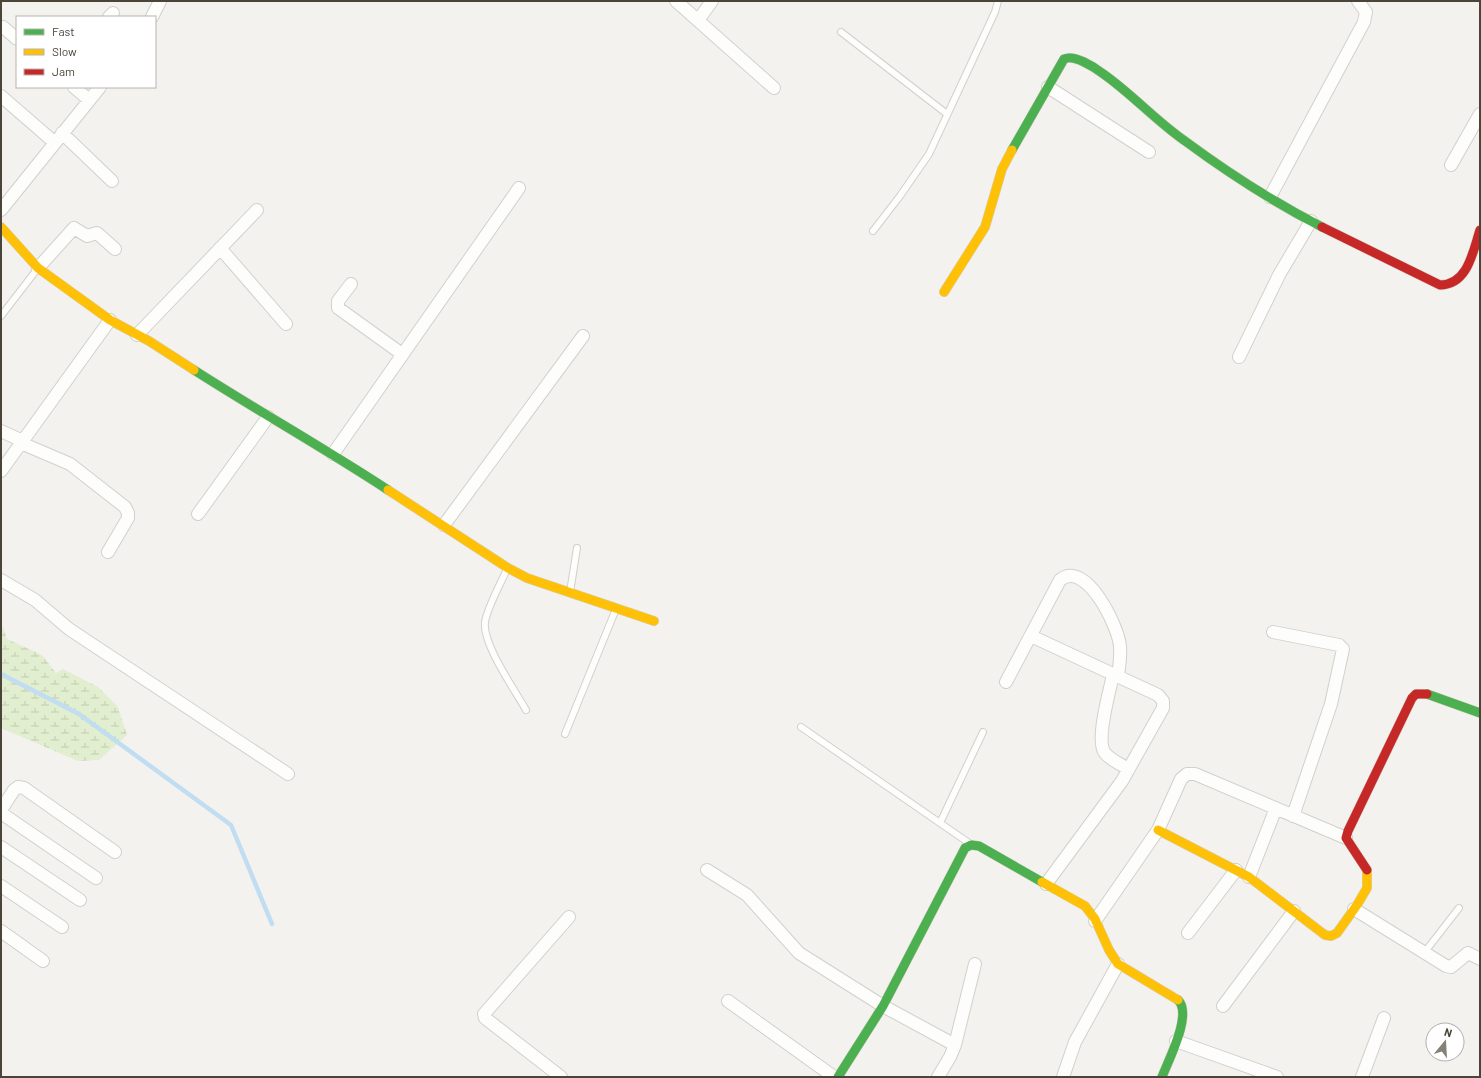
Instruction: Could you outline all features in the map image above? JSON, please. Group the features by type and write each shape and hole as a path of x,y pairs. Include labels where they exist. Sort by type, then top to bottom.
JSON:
{"street":[{"path":"152,16 160,1"},
{"path":"676,1 699,19 774,88"},
{"path":"699,19 712,1"},
{"path":"1270,197 1364,22 1366,12 1358,1"},
{"path":"3,27 16,38"},
{"path":"944,292 985,227 1002,170 1064,59 1068,56 1102,73 1184,141 1292,212 1440,285 1450,286 1460,281 1469,262 1480,230"},
{"path":"1048,87 1149,152"},
{"path":"75,88 89,100"},
{"path":"1,210 99,88"},
{"path":"1,96 58,138 112,181"},
{"path":"1451,165 1480,114"},
{"path":"333,454 519,188"},
{"path":"137,335 257,210"},
{"path":"1240,357 1279,275 1311,221"},
{"path":"1,227 38,268 110,320 137,335 268,417 333,454 508,568 527,578 654,621"},
{"path":"38,268 74,228 87,236 97,232 115,249"},
{"path":"220,248 286,324"},
{"path":"1469,262 1480,265"},
{"path":"351,284 338,301 338,308 402,354"},
{"path":"1,471 110,320"},
{"path":"444,525 583,336"},
{"path":"198,514 268,417"},
{"path":"1,431 70,464 125,507 128,513 128,518 108,552"},
{"path":"1006,682 1032,636 1060,580 1064,577 1072,576 1082,580 1097,594 1118,638 1120,655 1116,676 1104,716 1102,746 1108,757 1128,769"},
{"path":"1,580 35,600 69,630 288,774"},
{"path":"1273,632 1339,645 1344,648 1331,704 1293,816"},
{"path":"1032,636 1158,695 1163,702 1163,708 1122,781 1046,884"},
{"path":"1346,838 1412,698 1416,694 1425,693 1480,713"},
{"path":"1095,921 1158,830 1181,779 1187,774 1195,774 1346,838 1367,871 1368,881 1365,891 1337,933 1332,936 1325,935 1249,876 1158,830"},
{"path":"1,810 14,790 18,787 24,788 115,852"},
{"path":"1249,876 1276,808"},
{"path":"1,813 96,878"},
{"path":"838,1077 883,1006 965,848 971,845 979,846 1085,906 1091,912 1112,957 1118,964 1180,1001 1184,1008 1184,1015 1162,1077"},
{"path":"1,847 80,900"},
{"path":"708,870 747,896 799,953 883,1006 955,1045"},
{"path":"1188,933 1236,870"},
{"path":"1,886 62,927"},
{"path":"1354,909 1424,953 1452,967 1468,953 1480,959"},
{"path":"1223,1006 1294,910"},
{"path":"561,1077 485,1018 484,1014 569,917"},
{"path":"1,931 43,960"},
{"path":"938,1077 950,1057 955,1045 975,964"},
{"path":"1063,1077 1075,1042 1118,964"},
{"path":"728,1001 834,1077"},
{"path":"1362,1077 1384,1018"},
{"path":"1176,1041 1276,1077"}],"lane":[{"path":"873,231 900,196 929,154 995,12 998,1"},
{"path":"841,32 947,114"},
{"path":"1,316 38,268"},
{"path":"570,593 577,548"},
{"path":"508,568 485,621 485,633 489,646 526,710"},
{"path":"565,734 616,608"},
{"path":"801,727 971,845"},
{"path":"940,823 982,732"},
{"path":"1424,953 1459,908"}],"green space":[{"path":"1,622 7,639 42,655 56,673 63,669 98,687 118,707 127,735 99,760 78,761 1,728"}],"waterway":[{"path":"1,674 79,714 231,825 272,924"}],"traffic: fast":[{"path":"1012,150 1064,59 1073,58 1098,70 1123,89 1174,133 1218,164 1252,187 1322,227"},
{"path":"194,370 388,490"},
{"path":"1427,694 1480,713"},
{"path":"838,1077 883,1006 965,848 971,845 979,846 1042,882"},
{"path":"1162,1077 1174,1049 1181,1026 1183,1016 1182,1007 1178,1000"}],"traffic: slow":[{"path":"944,292 985,227 1002,169 1012,150"},
{"path":"1,227 38,268 110,320 149,341 194,370"},
{"path":"388,490 508,568 527,578 654,621"},
{"path":"1158,830 1249,877 1325,935 1331,936 1337,933 1357,905 1367,888 1367,870"},
{"path":"1042,882 1085,906 1095,919 1109,950 1118,964 1178,1000"}],"traffic: jam":[{"path":"1322,227 1440,285 1457,279 1463,273 1472,257 1480,230"},
{"path":"1367,870 1346,838 1348,831 1412,698 1416,694 1427,694"}]}
